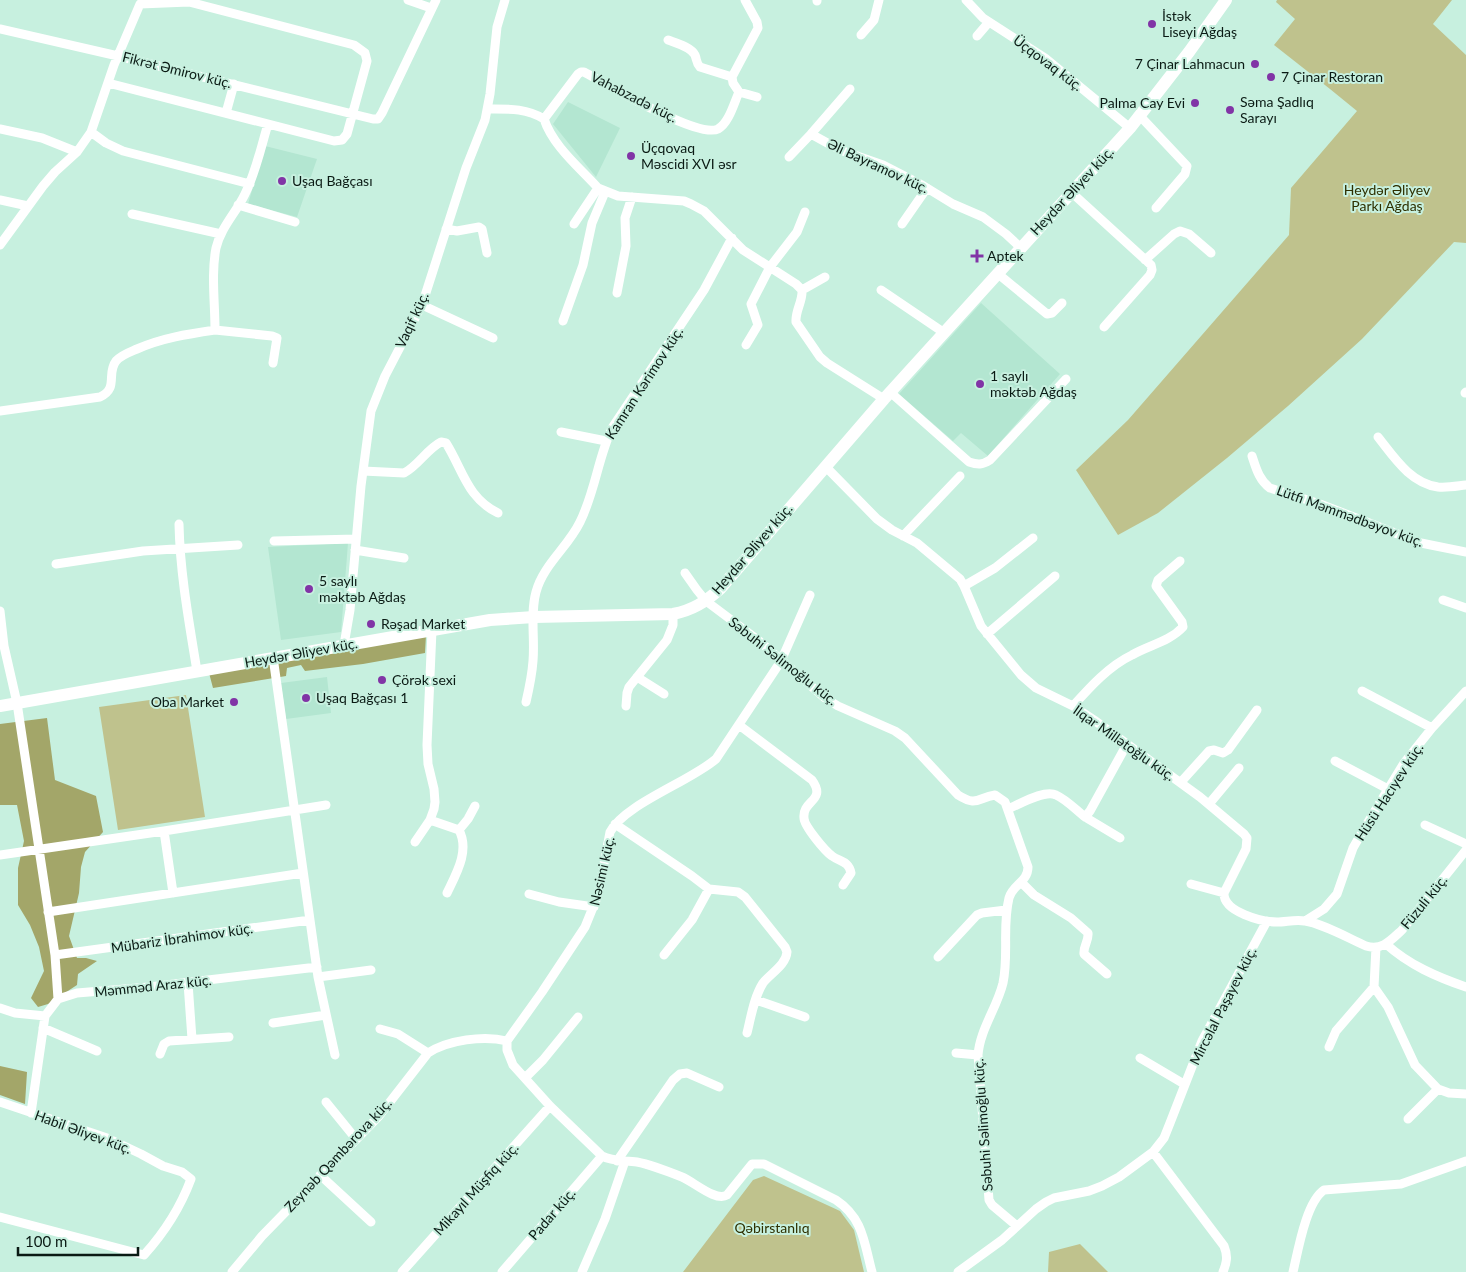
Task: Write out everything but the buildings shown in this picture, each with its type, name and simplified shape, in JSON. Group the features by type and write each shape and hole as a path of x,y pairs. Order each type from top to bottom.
{"main road":[{"name":"Heydər Əliyev küç.","path":"0,706 273,657 510,618 673,614 685,611 706,601 720,589 887,395 1130,128 1189,52 1226,0"}],"street":[{"path":"408,0 434,4"},
{"name":"Vaqif küç.","path":"344,645 350,610 368,424 378,389 422,305 466,168 488,108 497,27 505,0"},
{"path":"745,0 757,22 758,28 732,77 733,83 739,92 757,97"},
{"path":"861,35 874,20 879,0"},
{"name":"Üçqovaq küç.","path":"966,0 970,7 989,22 1045,58 1130,128"},
{"path":"0,245 55,172 77,152 91,132 108,83 118,56 140,2 190,1 354,45 365,53 367,61 347,134 342,140 334,141 108,83"},
{"name":"Fikrət Əmirov küç.","path":"0,28 234,84 373,120 378,119 382,113 434,4"},
{"path":"977,36 989,22"},
{"path":"668,40 691,51 695,55 697,65 700,67 732,77"},
{"name":"Vahabzadə küç.","path":"544,118 581,72 661,114 677,121 711,130 722,127 739,92"},
{"path":"226,113 234,84"},
{"name":"Əli Bayramov küç.","path":"850,89 811,134 840,150 883,165 953,204 983,217 1020,247"},
{"path":"488,108 518,109 535,113 544,118 548,131 554,140 602,190 618,196 684,201 704,211 743,250 796,284 802,290 796,322 820,357 887,395 968,462 976,465 990,460 1066,379"},
{"path":"1140,116 1187,166 1185,174 1156,208"},
{"path":"215,330 214,271 216,250 221,234 250,184 268,124"},
{"path":"0,129 42,138 77,152"},
{"path":"91,132 106,143 123,151 250,184"},
{"path":"789,157 811,134"},
{"path":"902,224 927,188"},
{"path":"574,224 602,190"},
{"path":"563,321 583,265 592,223 602,190"},
{"path":"1072,192 1145,260 1152,270 1150,276 1104,327"},
{"path":"617,293 626,246 625,218 632,197"},
{"path":"0,200 28,206"},
{"path":"238,205 295,222"},
{"path":"746,345 758,325 751,304 770,268 797,232 806,212"},
{"path":"132,214 221,234"},
{"path":"446,229 457,231 482,228 487,253"},
{"path":"1145,260 1174,234 1180,231 1189,234 1211,253"},
{"name":"Kamran Kərimov küç.","path":"526,702 533,660 536,592 544,574 557,554 574,534 590,498 606,441 612,428 704,290 732,238"},
{"path":"997,273 1047,314 1052,313 1062,303"},
{"path":"802,290 825,277"},
{"path":"881,290 944,332"},
{"path":"422,305 493,338"},
{"path":"0,412 100,397 107,393 110,388 112,370 116,361 124,354 154,341 182,334 215,330 272,336 277,338 273,363"},
{"path":"561,432 606,441"},
{"path":"1378,437 1402,467 1423,482 1437,487 1466,485"},
{"path":"363,471 404,473 435,445 441,442 446,443 468,487 479,501 498,513"},
{"name":"Lütfi Məmmədbəyov küç.","path":"1252,456 1260,476 1270,488 1320,504 1421,543 1466,552"},
{"name":"İlqar Millətoğlu küç.","path":"825,466 877,519 928,552 960,579 976,617 987,634 1030,683 1073,706 1181,782 1247,838 1246,848 1224,893"},
{"path":"903,536 960,476"},
{"path":"179,524 186,610 196,671"},
{"path":"964,586 995,568 1033,538"},
{"path":"274,541 356,539"},
{"path":"56,564 180,547 238,545"},
{"path":"355,550 404,558"},
{"path":"1073,706 1091,686 1122,661 1176,634 1183,627 1182,622 1156,586 1158,580 1180,561"},
{"name":"Səbuhi Səlimoğlu küç.","path":"685,573 706,601 758,640 825,698 838,706 895,731 905,738 958,795 966,800 976,802 995,795 1005,802 1028,867 1028,872 1009,895 1006,910 1003,982 1000,994 982,1033 978,1055 989,1200 992,1205 1017,1226"},
{"path":"987,634 1055,576"},
{"name":"Nəsimi küç.","path":"507,1041 585,927 598,895 610,832 615,824 633,810 705,768 716,759 781,661 810,595"},
{"path":"1443,600 1466,608"},
{"path":"0,612 4,646 17,703 55,955 58,999 45,1016 31,1113"},
{"path":"626,706 629,687 667,640 673,625 673,614"},
{"path":"415,842 430,820 435,802 428,764 427,745 432,630"},
{"path":"273,657 317,972 335,1055"},
{"path":"638,677 664,694"},
{"path":"1362,691 1432,728"},
{"name":"Hüsü Hacıyev küç.","path":"1306,921 1324,909 1337,894 1353,848 1404,763 1432,728 1466,691"},
{"path":"1181,782 1209,751 1223,752 1228,750 1257,710"},
{"path":"739,725 812,780 817,787 817,795 805,811 804,819 828,852 834,858 846,863 850,867 851,873 843,885"},
{"path":"1085,817 1127,744"},
{"path":"1334,761 1388,789"},
{"path":"1209,804 1239,768"},
{"path":"1008,809 1050,793 1057,795 1085,817 1120,838"},
{"path":"0,855 326,805"},
{"path":"459,830 475,806"},
{"path":"430,820 459,830 461,834 463,858 447,893"},
{"path":"615,824 709,889 738,892 745,897 785,947 787,952 785,960 763,983 747,1033"},
{"path":"1425,825 1466,844"},
{"path":"164,831 173,893"},
{"name":"Füzuli küç.","path":"1376,947 1386,944 1402,930 1466,850"},
{"path":"48,912 303,873"},
{"path":"1021,882 1034,895 1071,918 1088,934 1089,940 1084,949 1084,954 1107,974"},
{"path":"1191,884 1224,893 1224,898 1229,907 1267,921 1306,921 1366,946 1376,947 1374,986 1388,1007 1415,1065 1438,1089 1449,1093 1466,1094"},
{"path":"664,955 692,920 709,889"},
{"path":"530,894 559,902 594,908"},
{"path":"938,957 977,915 1006,910"},
{"name":"Mübariz İbrahimov küç.","path":"55,955 310,920"},
{"name":"Mircəlal Paşayev küç.","path":"958,1272 976,1260 1046,1202 1054,1198 1102,1186 1119,1177 1153,1152 1164,1138 1202,1041 1267,921"},
{"path":"1386,944 1417,966 1466,987"},
{"name":"Məmməd Araz küç.","path":"58,999 77,993 317,972 371,970"},
{"path":"188,983 192,1039"},
{"path":"1330,1047 1336,1031 1374,986"},
{"path":"756,1000 805,1017"},
{"path":"0,1008 15,1013 45,1016"},
{"path":"272,1023 326,1015"},
{"path":"524,1078 543,1060 578,1017"},
{"path":"43,1028 98,1051"},
{"path":"380,1029 398,1034 428,1053 437,1047 480,1038 489,1037 507,1041 509,1056 513,1065 550,1106 602,1156 644,1164 667,1171 696,1183 717,1197 723,1198 727,1195 752,1164 764,1164 836,1200 846,1207 855,1216 859,1224 872,1272"},
{"path":"160,1054 164,1044 169,1041 229,1037"},
{"name":"Zeynəb Qəmbərova küç.","path":"232,1272 262,1236 379,1116 428,1053"},
{"path":"956,1053 978,1055"},
{"path":"1140,1058 1184,1084"},
{"path":"582,1272 608,1210 621,1161 673,1080 680,1074 687,1074 719,1087"},
{"path":"1408,1119 1438,1089"},
{"name":"Habil Əliyev küç.","path":"0,1102 107,1138 163,1166 182,1172 191,1179 184,1196 152,1246 144,1255 0,1217"},
{"path":"326,1102 356,1139"},
{"name":"Mikayıl Müşfiq küç.","path":"402,1272 550,1106"},
{"path":"1153,1152 1224,1246 1227,1254 1227,1263 1223,1272"},
{"name":"Padar küç.","path":"502,1272 602,1156"},
{"path":"1294,1272 1304,1225 1319,1194 1324,1190 1401,1184 1466,1161"},
{"path":"320,1175 371,1222"}],"shaded area":[{"path":"568,102 620,128 596,177 553,124"},
{"name":"Uşaq Bağçası","path":"265,146 317,159 297,217 248,204"},
{"name":"1 saylı məktəb Ağdaş","path":"981,303 1060,374 988,456 961,433 953,441 899,394"},
{"name":"5 saylı məktəb Ağdaş","path":"348,543 341,632 281,640 268,547"},
{"path":"426,635 425,653 363,664 305,671 301,665 287,668 286,676 213,688 209,673"},
{"name":"Uşaq Bağçası 1","path":"327,677 331,713 286,719 281,683"},
{"path":"47,718 55,780 96,796 103,832 85,852 81,867 79,893 69,936 77,958 97,961 78,974 77,985 48,1004 38,1007 31,998 44,971 39,947 30,925 18,905 18,868 24,841 17,805 0,805 0,724"},
{"path":"0,1066 27,1072 25,1104 0,1095"}],"green space":[{"name":"Heydər Əliyev Parkı Ağdaş","path":"1277,0 1452,0 1433,24 1466,55 1466,243 1454,242 1362,339 1227,458 1158,513 1118,535 1076,470 1128,420 1289,235 1291,188 1357,111 1274,45 1295,19 1276,2"},
{"path":"186,695 205,817 118,830 99,707"},
{"name":"Qəbirstanlıq","path":"764,1176 840,1211 854,1230 864,1272 683,1272 753,1180"},
{"path":"1080,1244 1108,1272 1048,1272 1049,1252"}],"place":[{"name":"İstək Liseyi Ağdaş","path":"1152,24"},
{"name":"7 Çinar Lahmacun","path":"1255,64"},
{"name":"7 Çinar Restoran","path":"1271,77"},
{"name":"Palma Cay Evi","path":"1195,103"},
{"name":"Səma Şadlıq Sarayı","path":"1230,110"},
{"name":"Üçqovaq Məscidi XVI əsr","path":"631,156"},
{"name":"Uşaq Bağçası","path":"282,181"},
{"name":"Aptek","path":"977,256"},
{"name":"1 saylı məktəb Ağdaş","path":"980,384"},
{"name":"5 saylı məktəb Ağdaş","path":"309,589"},
{"name":"Rəşad Market","path":"371,624"},
{"name":"Çörək sexi","path":"382,680"},
{"name":"Uşaq Bağçası 1","path":"306,698"},
{"name":"Oba Market","path":"234,702"}]}
